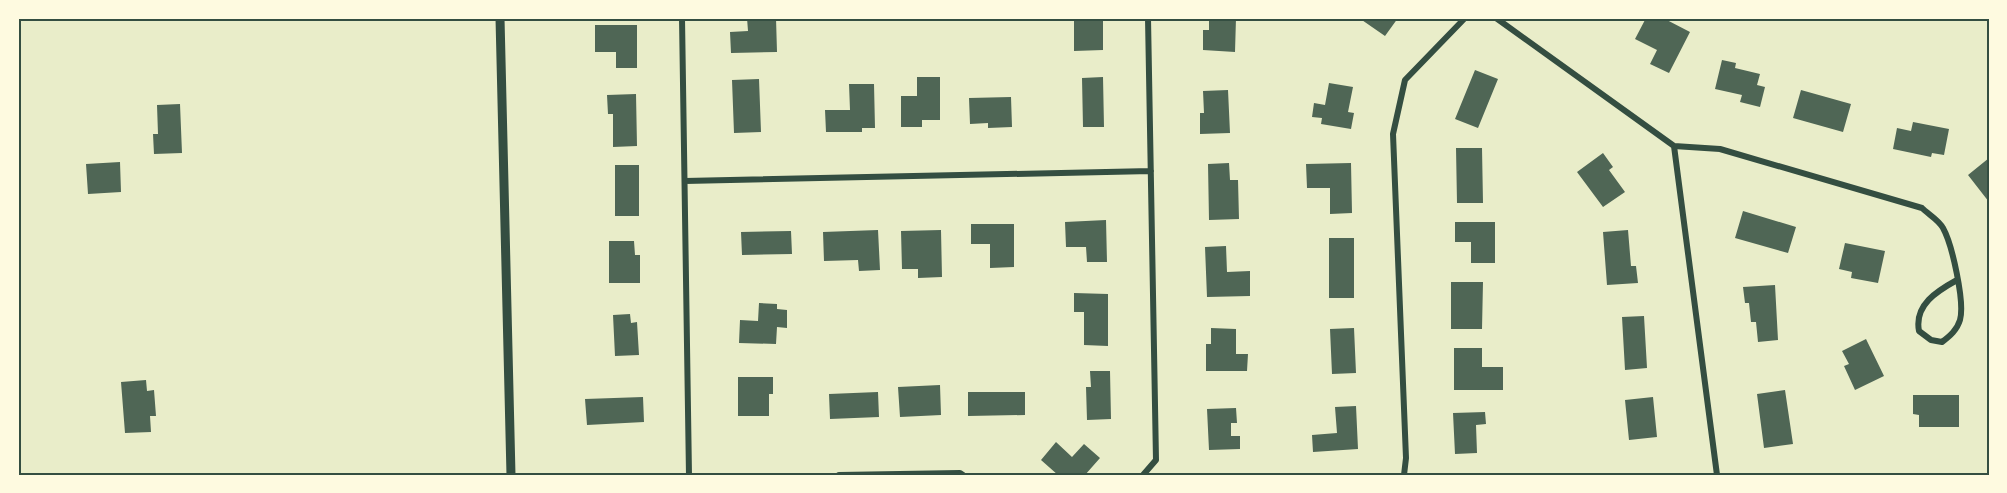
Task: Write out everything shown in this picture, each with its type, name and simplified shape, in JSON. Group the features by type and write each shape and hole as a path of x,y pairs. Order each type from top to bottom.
{"street":[{"path":"500,18 511,475"},
{"path":"682,18 689,475"},
{"path":"1143,475 1156,460 1148,18"},
{"path":"1404,475 1406,458 1393,134 1405,80 1465,18"},
{"path":"1496,18 1674,146 1720,148 1922,208 1942,226 1954,258 1957,280 1960,320 1953,334 1948,338 1942,342 1931,340 1918,331 1917,320 1925,304 1936,291 1957,280"},
{"path":"1674,146 1717,475"},
{"path":"685,181 1151,171"},
{"path":"839,475 960,473 963,475"}],"building":[{"path":"747,18 776,18 777,52 731,53 730,32 748,31"},
{"path":"1074,18 1103,18 1103,50 1074,51"},
{"path":"1209,18 1236,18 1235,52 1203,50 1203,30 1209,30"},
{"path":"1359,18 1398,18 1385,36"},
{"path":"1646,18 1663,18 1690,32 1669,73 1650,64 1657,50 1635,39"},
{"path":"595,25 637,25 637,68 616,68 616,52 595,52"},
{"path":"1722,60 1736,63 1735,68 1760,74 1757,85 1765,87 1760,107 1740,102 1742,95 1715,89"},
{"path":"1475,70 1498,79 1478,128 1455,119"},
{"path":"917,77 940,77 940,120 922,120 922,127 901,127 901,96 917,96"},
{"path":"1103,77 1104,127 1083,127 1082,78"},
{"path":"759,79 761,132 734,133 732,80"},
{"path":"1329,83 1353,87 1348,112 1354,113 1351,129 1321,124 1322,118 1312,117 1314,103 1325,105"},
{"path":"849,84 874,84 875,128 862,128 862,132 826,132 825,110 850,110"},
{"path":"1228,90 1230,133 1200,134 1200,113 1204,113 1203,91"},
{"path":"1801,90 1851,104 1843,132 1793,118"},
{"path":"636,94 637,146 613,147 613,114 608,114 607,95"},
{"path":"1011,97 1012,127 988,128 988,123 970,124 969,98"},
{"path":"180,104 182,153 154,154 153,134 158,134 157,105"},
{"path":"1913,122 1949,129 1944,155 1932,153 1931,157 1893,149 1897,128 1911,131"},
{"path":"1456,148 1482,148 1483,203 1457,203"},
{"path":"1603,153 1613,167 1609,170 1625,192 1603,207 1577,172"},
{"path":"1989,158 1989,202 1968,175"},
{"path":"120,162 121,192 88,194 86,164"},
{"path":"1229,163 1230,180 1238,180 1239,219 1209,220 1208,164"},
{"path":"1351,163 1352,213 1330,214 1330,188 1307,188 1306,164"},
{"path":"615,165 639,165 639,216 615,216"},
{"path":"1743,211 1796,227 1788,253 1735,238"},
{"path":"1106,220 1107,262 1087,262 1086,247 1066,247 1065,222"},
{"path":"1455,222 1495,222 1495,263 1471,263 1471,242 1455,242"},
{"path":"971,224 1014,224 1014,267 990,268 990,244 971,244"},
{"path":"878,230 880,270 859,271 858,260 824,261 823,232"},
{"path":"941,230 942,277 918,278 918,269 902,269 901,231"},
{"path":"1628,230 1631,266 1636,266 1638,283 1607,285 1603,232"},
{"path":"791,231 792,254 742,255 741,232"},
{"path":"1329,238 1354,238 1354,298 1329,298"},
{"path":"609,241 634,241 635,255 640,255 640,283 609,283"},
{"path":"1845,243 1885,251 1878,283 1851,278 1852,272 1839,269"},
{"path":"1226,246 1227,272 1250,271 1250,296 1207,297 1205,247"},
{"path":"1451,282 1483,282 1482,329 1451,329"},
{"path":"1775,285 1778,340 1758,342 1756,322 1751,322 1749,303 1745,303 1743,287"},
{"path":"1074,293 1108,294 1108,346 1084,345 1084,312 1074,312"},
{"path":"759,303 777,304 777,309 787,310 787,328 777,327 776,344 739,343 740,320 758,321"},
{"path":"630,314 631,323 637,322 639,355 615,356 613,315"},
{"path":"1644,316 1647,368 1625,370 1622,317"},
{"path":"1211,328 1236,329 1236,354 1248,354 1247,371 1206,371 1206,344 1211,344"},
{"path":"1354,328 1356,373 1332,374 1330,329"},
{"path":"1866,339 1884,376 1855,390 1844,366 1849,364 1842,351"},
{"path":"1454,348 1482,348 1482,367 1503,367 1503,390 1454,390"},
{"path":"1090,371 1110,371 1111,419 1087,420 1086,387 1091,387"},
{"path":"738,377 773,377 773,394 769,394 769,416 738,416"},
{"path":"146,380 147,391 154,390 156,416 150,416 151,432 125,433 121,382"},
{"path":"940,385 941,415 900,417 898,387"},
{"path":"1785,390 1793,444 1764,448 1757,394"},
{"path":"878,392 879,417 830,419 829,394"},
{"path":"968,392 1025,392 1025,415 968,416"},
{"path":"1913,395 1959,395 1959,427 1919,427 1919,415 1913,414"},
{"path":"643,397 644,422 587,425 585,399"},
{"path":"1653,397 1657,437 1629,440 1625,400"},
{"path":"1356,406 1358,449 1313,452 1312,435 1337,433 1335,407"},
{"path":"1236,408 1237,423 1231,423 1231,436 1240,436 1240,449 1209,450 1207,409"},
{"path":"1485,412 1486,424 1476,425 1477,453 1455,454 1453,413"},
{"path":"1056,442 1072,457 1084,444 1100,458 1085,475 1058,475 1041,460"}]}
